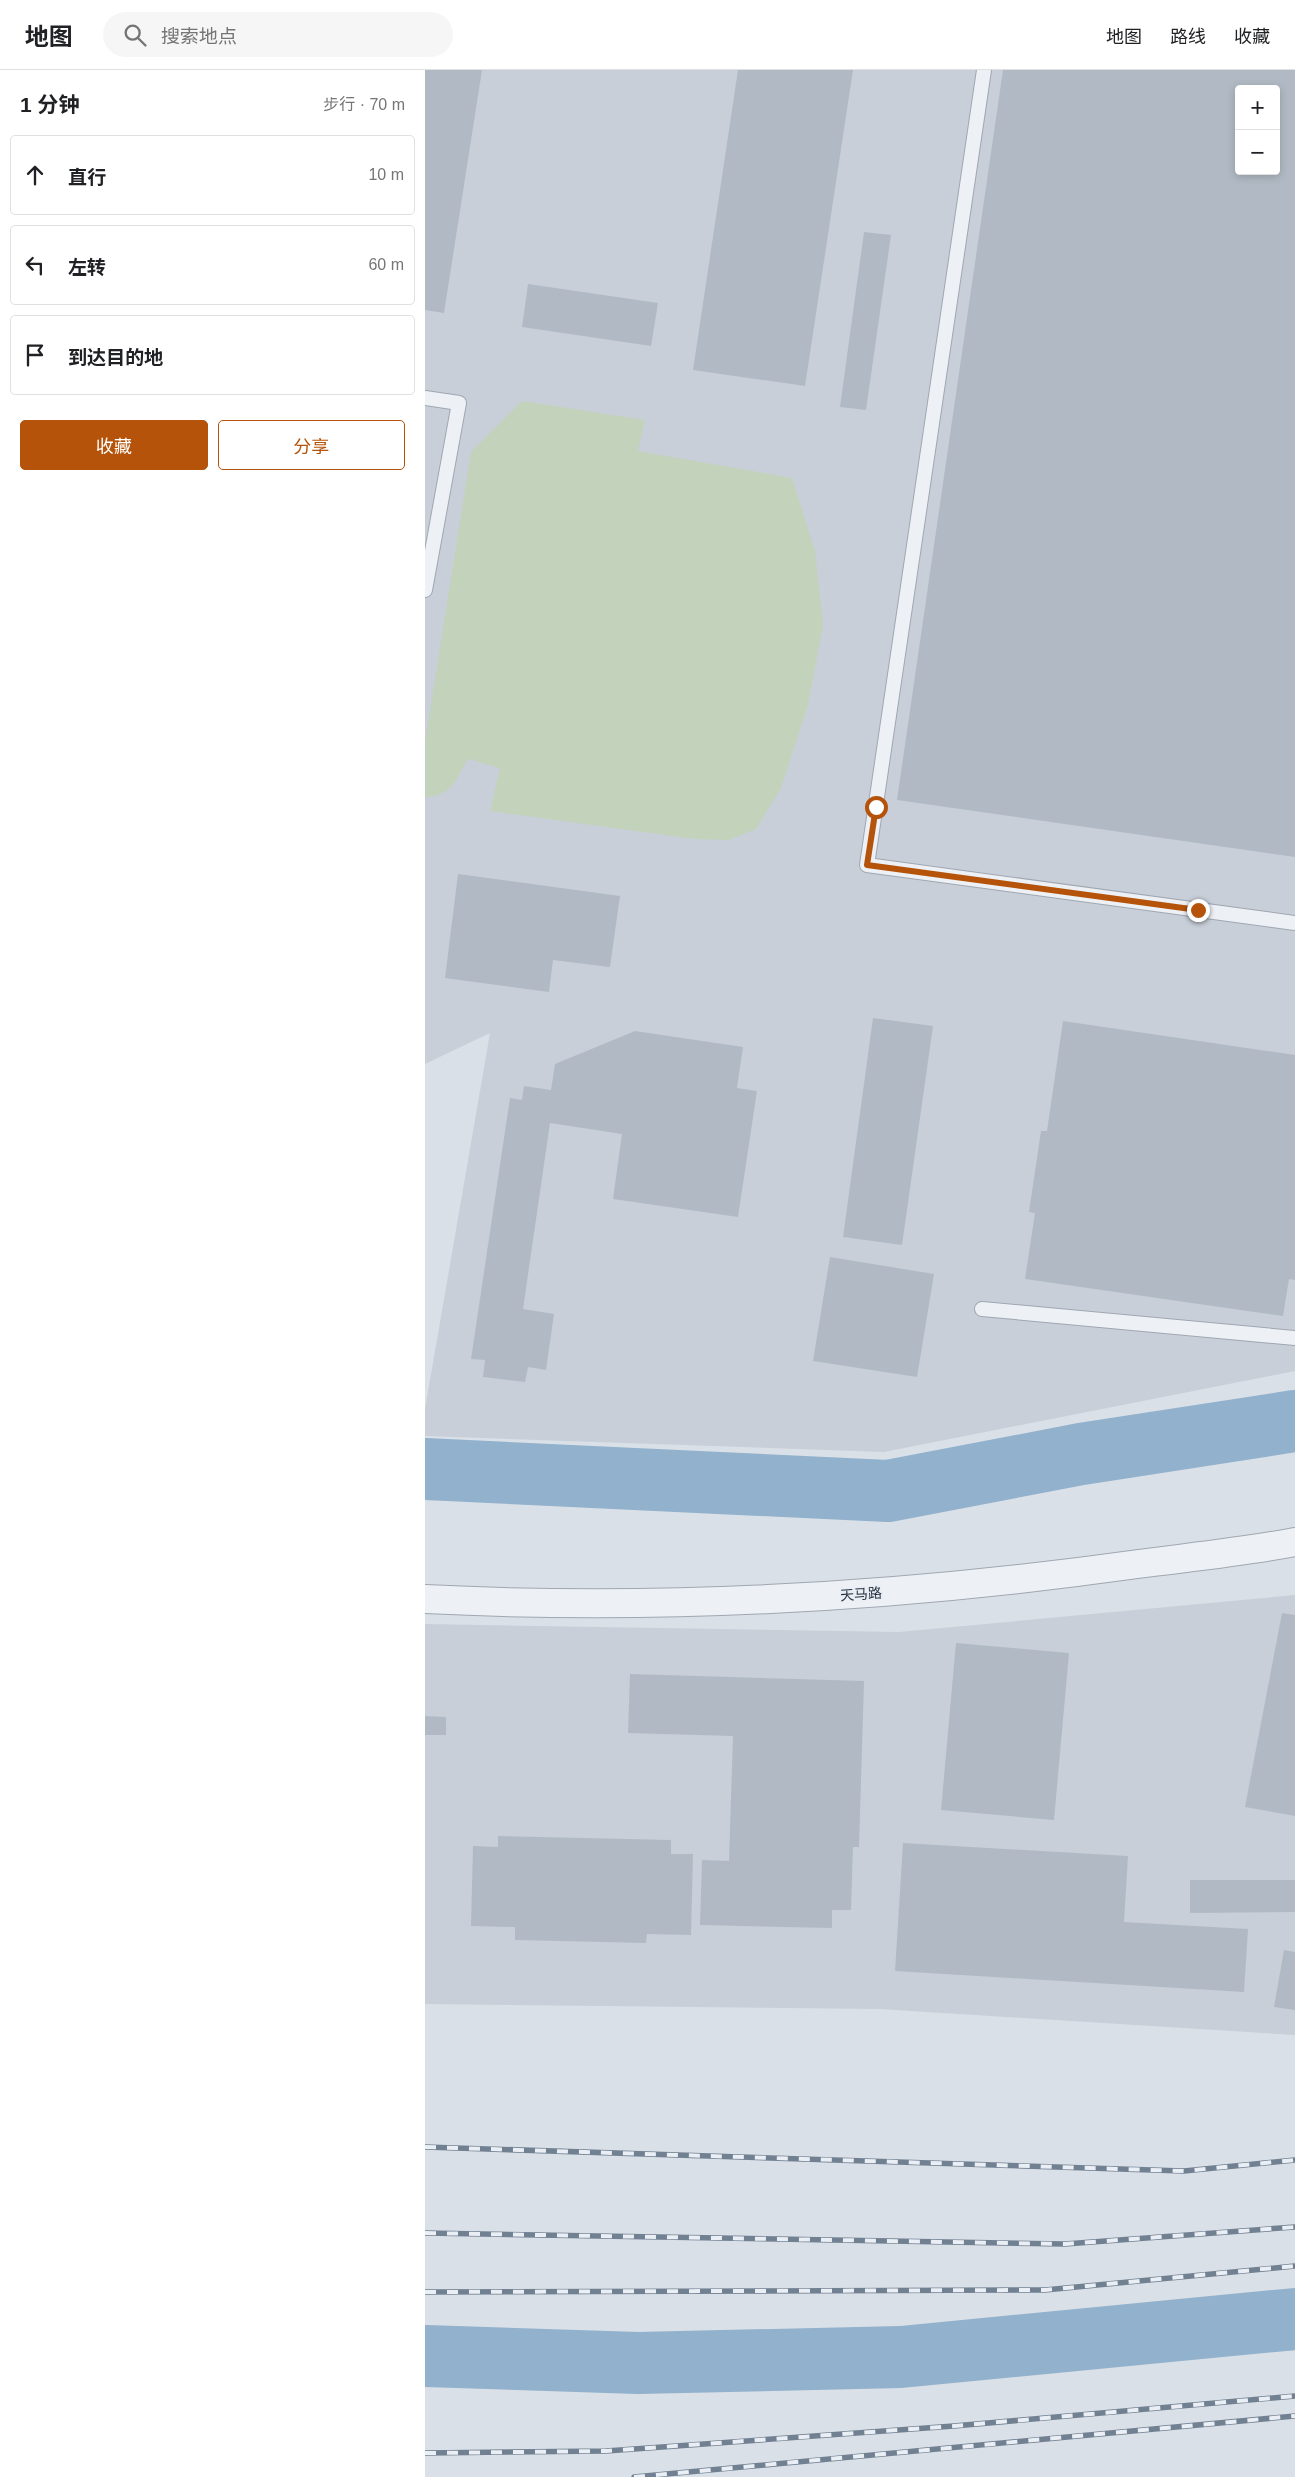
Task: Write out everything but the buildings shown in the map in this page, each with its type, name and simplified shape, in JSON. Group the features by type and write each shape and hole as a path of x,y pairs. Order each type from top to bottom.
{"street":[{"name":"天马路","path":"425,1599 525,1604 709,1602 878,1593 1051,1576 1295,1542"}],"lane":[{"path":"984,70 867,865 1295,923"},
{"path":"425,398 459,403 425,590"},
{"path":"982,1309 1295,1338"}],"shaded area":[{"path":"425,70 1295,70 1295,1371 884,1452 425,1436 425,1409 490,1033 425,1064"},
{"path":"1295,1595 1295,2035 879,2009 425,2004 425,1624 899,1632"}],"green space":[{"path":"522,401 645,420 638,451 792,478 815,551 823,625 808,705 781,788 756,829 729,840 694,839 490,811 500,768 468,759 448,790 435,796 425,797 425,742 471,452"}],"waterway":[{"path":"425,1469 888,1491 1081,1454 1295,1421"},
{"path":"425,2356 638,2363 901,2357 1295,2319"}],"railway":[{"path":"425,2147 1184,2171 1295,2160"},
{"path":"425,2233 1065,2244 1295,2227"},
{"path":"425,2292 1045,2290 1295,2266"},
{"path":"425,2453 606,2451 954,2426 1295,2396"},
{"path":"634,2477 1295,2416"}],"route":[{"path":"876,807 867,865 1198,910"}]}
